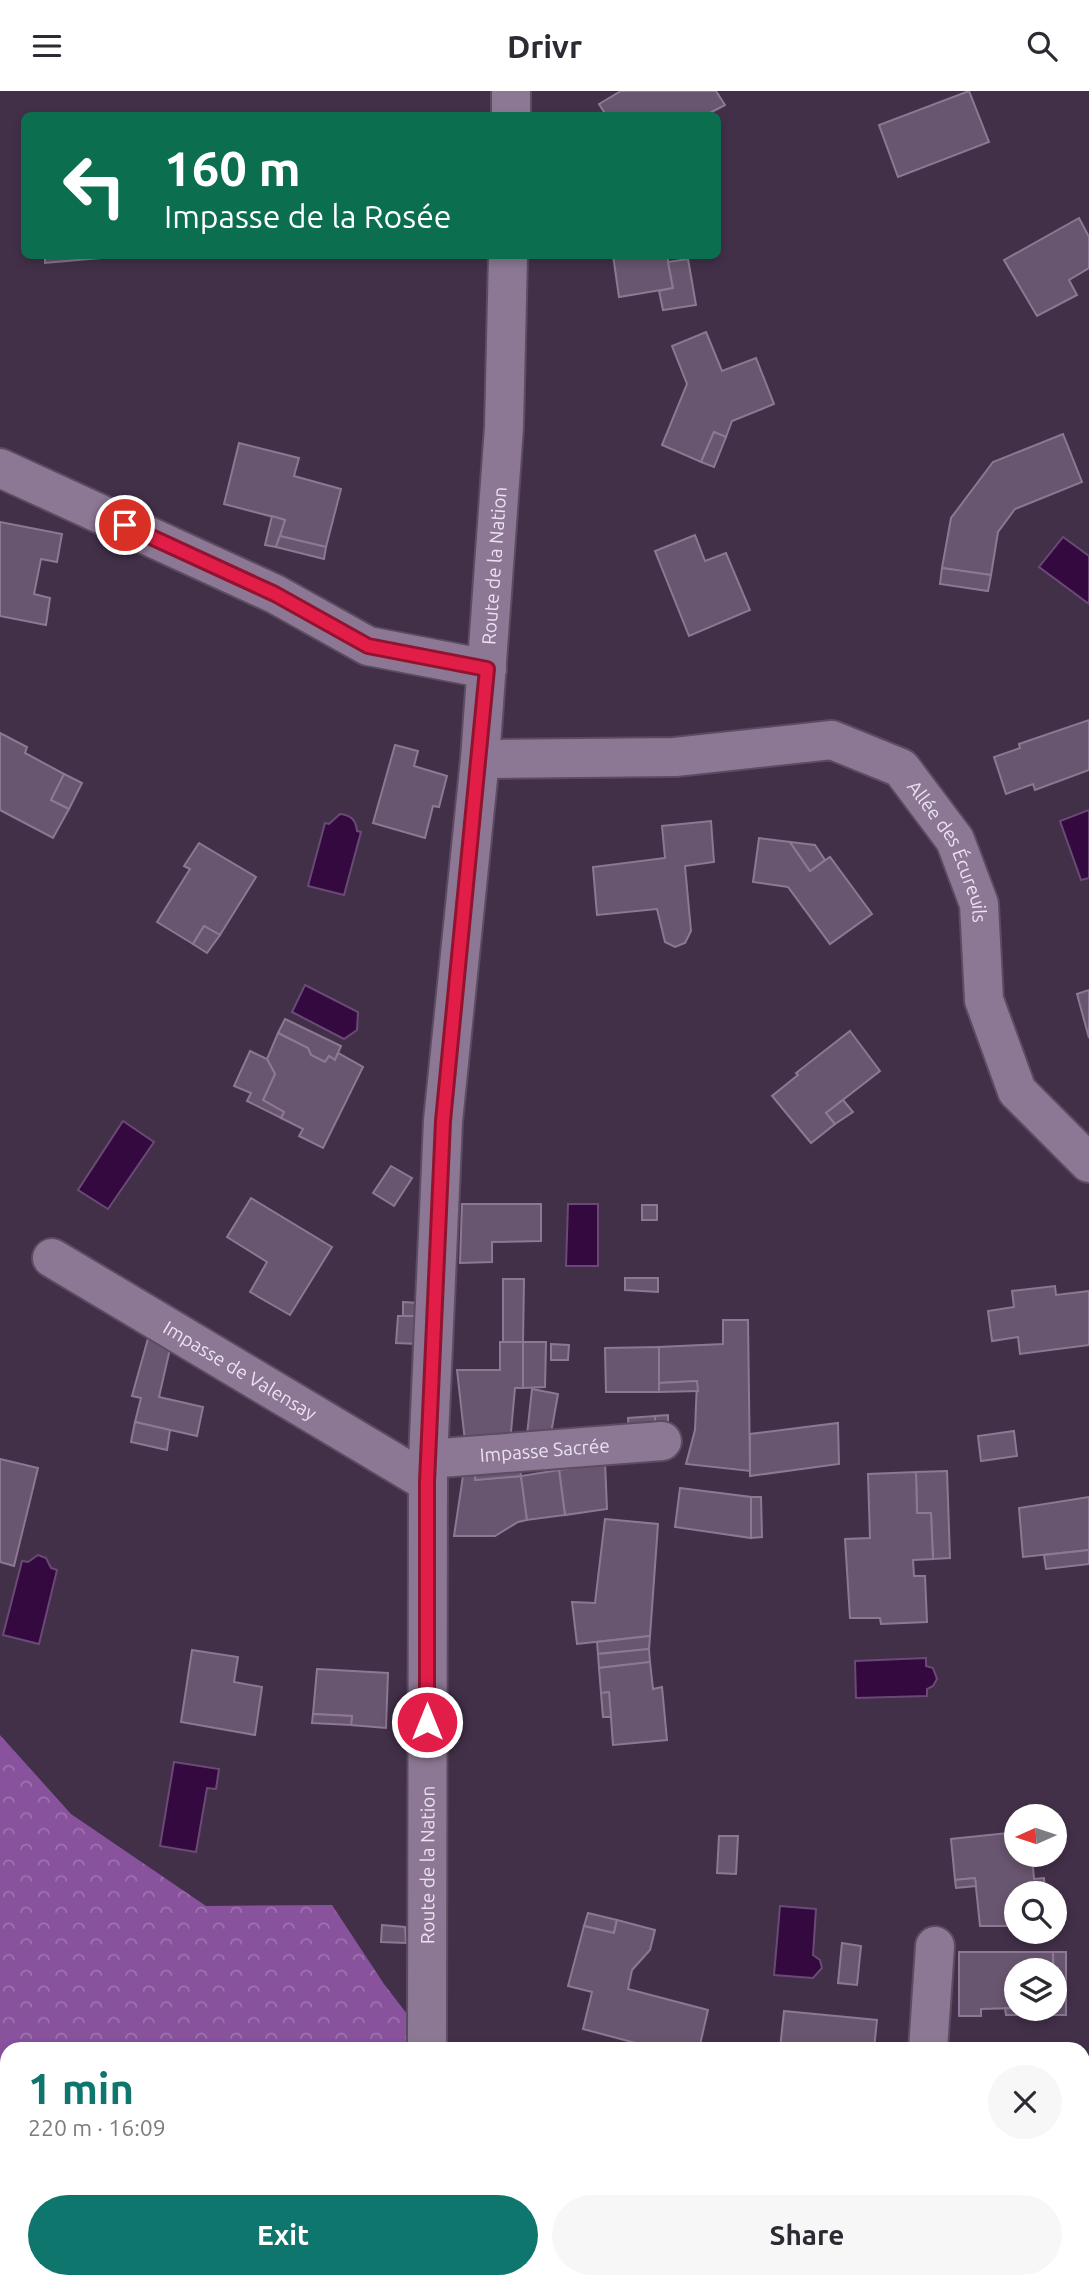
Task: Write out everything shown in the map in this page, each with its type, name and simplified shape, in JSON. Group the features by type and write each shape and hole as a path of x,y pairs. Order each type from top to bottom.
{"street":[{"path":"511,91 511,112"},
{"name":"Route de la Nation","path":"431,2042 428,1471 443,1121 487,669 504,427 508,259"},
{"path":"0,468 275,594 368,646 487,669"},
{"name":"Allée des Écureuils","path":"480,759 675,757 832,740 901,768 955,840 979,904 984,1000 1017,1091 1089,1163"},
{"name":"Impasse de Valensay","path":"52,1258 428,1471"},
{"name":"Impasse Sacrée","path":"428,1471 662,1441"},
{"path":"928,2042 935,1946"}],"green space":[{"path":"0,1735 71,1814 206,1906 332,1905 384,1984 429,2042 0,2042"}],"shaded area":[{"path":"1063,537 1089,556 1089,604 1039,567"},
{"path":"1089,810 1089,878 1081,880 1060,821"},
{"path":"340,814 352,819 357,831 361,832 344,895 308,886 325,823 329,824"},
{"path":"305,985 358,1012 357,1030 344,1039 292,1012"},
{"path":"123,1121 154,1142 108,1209 78,1190"},
{"path":"568,1204 598,1204 598,1266 566,1266"},
{"path":"38,1555 46,1558 51,1568 57,1570 39,1644 3,1635 22,1561 28,1562"},
{"path":"926,1658 926,1666 933,1668 937,1679 933,1686 927,1689 927,1696 856,1698 855,1661"},
{"path":"174,1762 219,1769 216,1789 207,1788 196,1852 160,1846"},
{"path":"780,1906 816,1909 813,1955 820,1960 822,1968 813,1978 774,1975"}],"building":[{"path":"621,91 716,91 725,105 712,112 604,112 599,104"},
{"path":"969,91 989,142 898,177 879,125"},
{"path":"1079,218 1089,237 1089,268 1069,280 1077,295 1037,316 1004,260"},
{"path":"45,259 89,259 45,263"},
{"path":"614,259 668,259 673,288 619,297"},
{"path":"688,259 696,305 663,310 659,291 673,288 668,262"},
{"path":"706,332 722,371 756,358 774,404 732,421 726,437 714,432 701,462 662,445 687,384 672,346"},
{"path":"714,432 726,437 714,467 701,462"},
{"path":"1063,434 1082,482 1015,509 998,532 991,575 942,568 951,518 993,462"},
{"path":"239,443 299,458 294,476 341,489 326,547 280,536 285,520 224,504"},
{"path":"272,516 285,520 276,547 265,545"},
{"path":"0,522 62,534 57,562 41,559 34,594 50,598 46,625 0,616"},
{"path":"695,535 705,561 726,553 750,610 689,636 655,551"},
{"path":"280,536 326,547 324,559 276,547"},
{"path":"942,568 991,575 988,591 940,584"},
{"path":"1089,720 1089,770 1035,790 1033,784 1006,794 994,757 1020,748 1019,744"},
{"path":"0,733 27,747 25,753 64,774 51,800 69,809 53,838 0,810"},
{"path":"395,745 418,751 414,766 447,776 439,807 433,806 425,838 373,823"},
{"path":"64,774 82,783 69,809 51,800"},
{"path":"711,821 714,862 685,866 691,931 685,943 675,947 665,942 657,909 597,915 593,867 665,858 662,826"},
{"path":"759,838 790,842 810,871 830,857 872,914 830,944 788,887 753,882"},
{"path":"790,842 815,845 825,860 810,871"},
{"path":"199,843 256,877 220,935 204,926 193,944 157,922 190,869 184,866"},
{"path":"204,926 220,935 207,953 193,944"},
{"path":"1089,990 1089,1038 1077,994"},
{"path":"285,1019 341,1046 335,1060 329,1056 325,1062 311,1055 308,1048 278,1033"},
{"path":"850,1031 880,1071 826,1113 835,1124 811,1143 772,1096 798,1075 796,1073"},
{"path":"278,1033 308,1048 311,1055 325,1062 329,1056 335,1060 338,1053 363,1067 323,1148 299,1136 303,1129 281,1118 284,1112 263,1100 275,1074 267,1059"},
{"path":"250,1051 267,1059 275,1074 263,1100 284,1112 281,1118 247,1101 251,1093 234,1086"},
{"path":"843,1100 853,1112 835,1124 826,1113"},
{"path":"391,1166 412,1178 394,1206 373,1193"},
{"path":"251,1198 332,1247 290,1315 250,1292 267,1262 227,1237"},
{"path":"462,1204 541,1204 541,1241 492,1242 492,1262 460,1263"},
{"path":"642,1205 657,1205 657,1220 642,1220"},
{"path":"625,1278 658,1278 658,1292 625,1290"},
{"path":"503,1279 524,1279 523,1342 503,1342"},
{"path":"1055,1286 1056,1295 1089,1291 1089,1345 1020,1354 1018,1337 992,1341 988,1311 1014,1307 1012,1291"},
{"path":"403,1302 419,1303 418,1316 403,1316"},
{"path":"398,1316 418,1316 418,1344 396,1343"},
{"path":"723,1320 748,1320 750,1471 686,1464 695,1430 697,1381 659,1383 659,1347 723,1344"},
{"path":"149,1335 172,1340 159,1397 203,1407 197,1436 135,1422 141,1398 132,1396"},
{"path":"500,1342 523,1342 523,1388 515,1388 510,1443 466,1450 457,1370 500,1370"},
{"path":"523,1342 546,1342 545,1387 523,1388"},
{"path":"551,1344 569,1345 568,1360 551,1360"},
{"path":"659,1347 659,1392 606,1392 605,1348"},
{"path":"697,1381 698,1391 659,1392 659,1383"},
{"path":"532,1389 558,1394 550,1439 527,1435"},
{"path":"668,1415 668,1430 655,1430 655,1416"},
{"path":"655,1416 655,1430 629,1432 628,1418"},
{"path":"135,1422 170,1430 167,1450 131,1442"},
{"path":"838,1423 839,1464 750,1476 750,1434"},
{"path":"1014,1431 1017,1456 981,1461 978,1436"},
{"path":"0,1459 38,1468 14,1566 0,1562"},
{"path":"605,1462 607,1509 565,1515 559,1470"},
{"path":"464,1469 476,1469 475,1480 521,1476 527,1520 518,1522 495,1536 454,1536"},
{"path":"476,1469 520,1469 521,1476 475,1480"},
{"path":"559,1470 565,1515 527,1520 521,1476"},
{"path":"947,1471 950,1558 933,1559 931,1513 917,1513 916,1472"},
{"path":"916,1472 917,1513 931,1513 933,1559 913,1560 914,1576 925,1576 927,1622 881,1624 880,1618 850,1618 845,1539 870,1538 868,1474"},
{"path":"680,1488 751,1497 751,1538 675,1527"},
{"path":"751,1497 761,1497 762,1537 751,1538"},
{"path":"1089,1497 1089,1550 1023,1557 1019,1508"},
{"path":"605,1519 658,1524 650,1636 577,1644 572,1602 595,1603"},
{"path":"1089,1550 1089,1564 1046,1569 1044,1555"},
{"path":"650,1636 649,1649 598,1654 597,1642"},
{"path":"649,1649 650,1662 599,1668 598,1654"},
{"path":"192,1650 238,1657 234,1682 262,1687 255,1735 181,1722"},
{"path":"650,1662 653,1689 662,1687 667,1740 613,1745 609,1692 601,1693 599,1668"},
{"path":"317,1669 388,1673 386,1728 351,1725 352,1716 313,1714"},
{"path":"609,1692 611,1717 603,1717 601,1693"},
{"path":"313,1714 352,1716 351,1725 312,1723"},
{"path":"1004,1833 1004,1867 1033,1867 1034,1879 1044,1878 1044,1881 1004,1881 1004,1926 980,1926 975,1878 955,1880 951,1839"},
{"path":"719,1836 738,1836 736,1874 717,1873"},
{"path":"975,1878 976,1886 956,1888 955,1880"},
{"path":"588,1913 617,1920 614,1933 584,1926"},
{"path":"617,1920 655,1930 650,1950 632,1970 628,1989 708,2010 701,2042 632,2042 583,2029 592,1992 568,1986 584,1926 614,1933"},
{"path":"382,1925 405,1927 406,1943 381,1942"},
{"path":"842,1943 861,1946 857,1985 838,1983"},
{"path":"959,1952 1053,1952 1053,1958 1004,1958 1004,2008 981,2009 981,2016 959,2016"},
{"path":"1053,1952 1066,1952 1066,1958 1053,1958"},
{"path":"784,2011 877,2020 875,2042 781,2042"}],"route":[{"path":"125,525 275,594 368,646 487,669 443,1121 427,1482 427,1722"}]}
